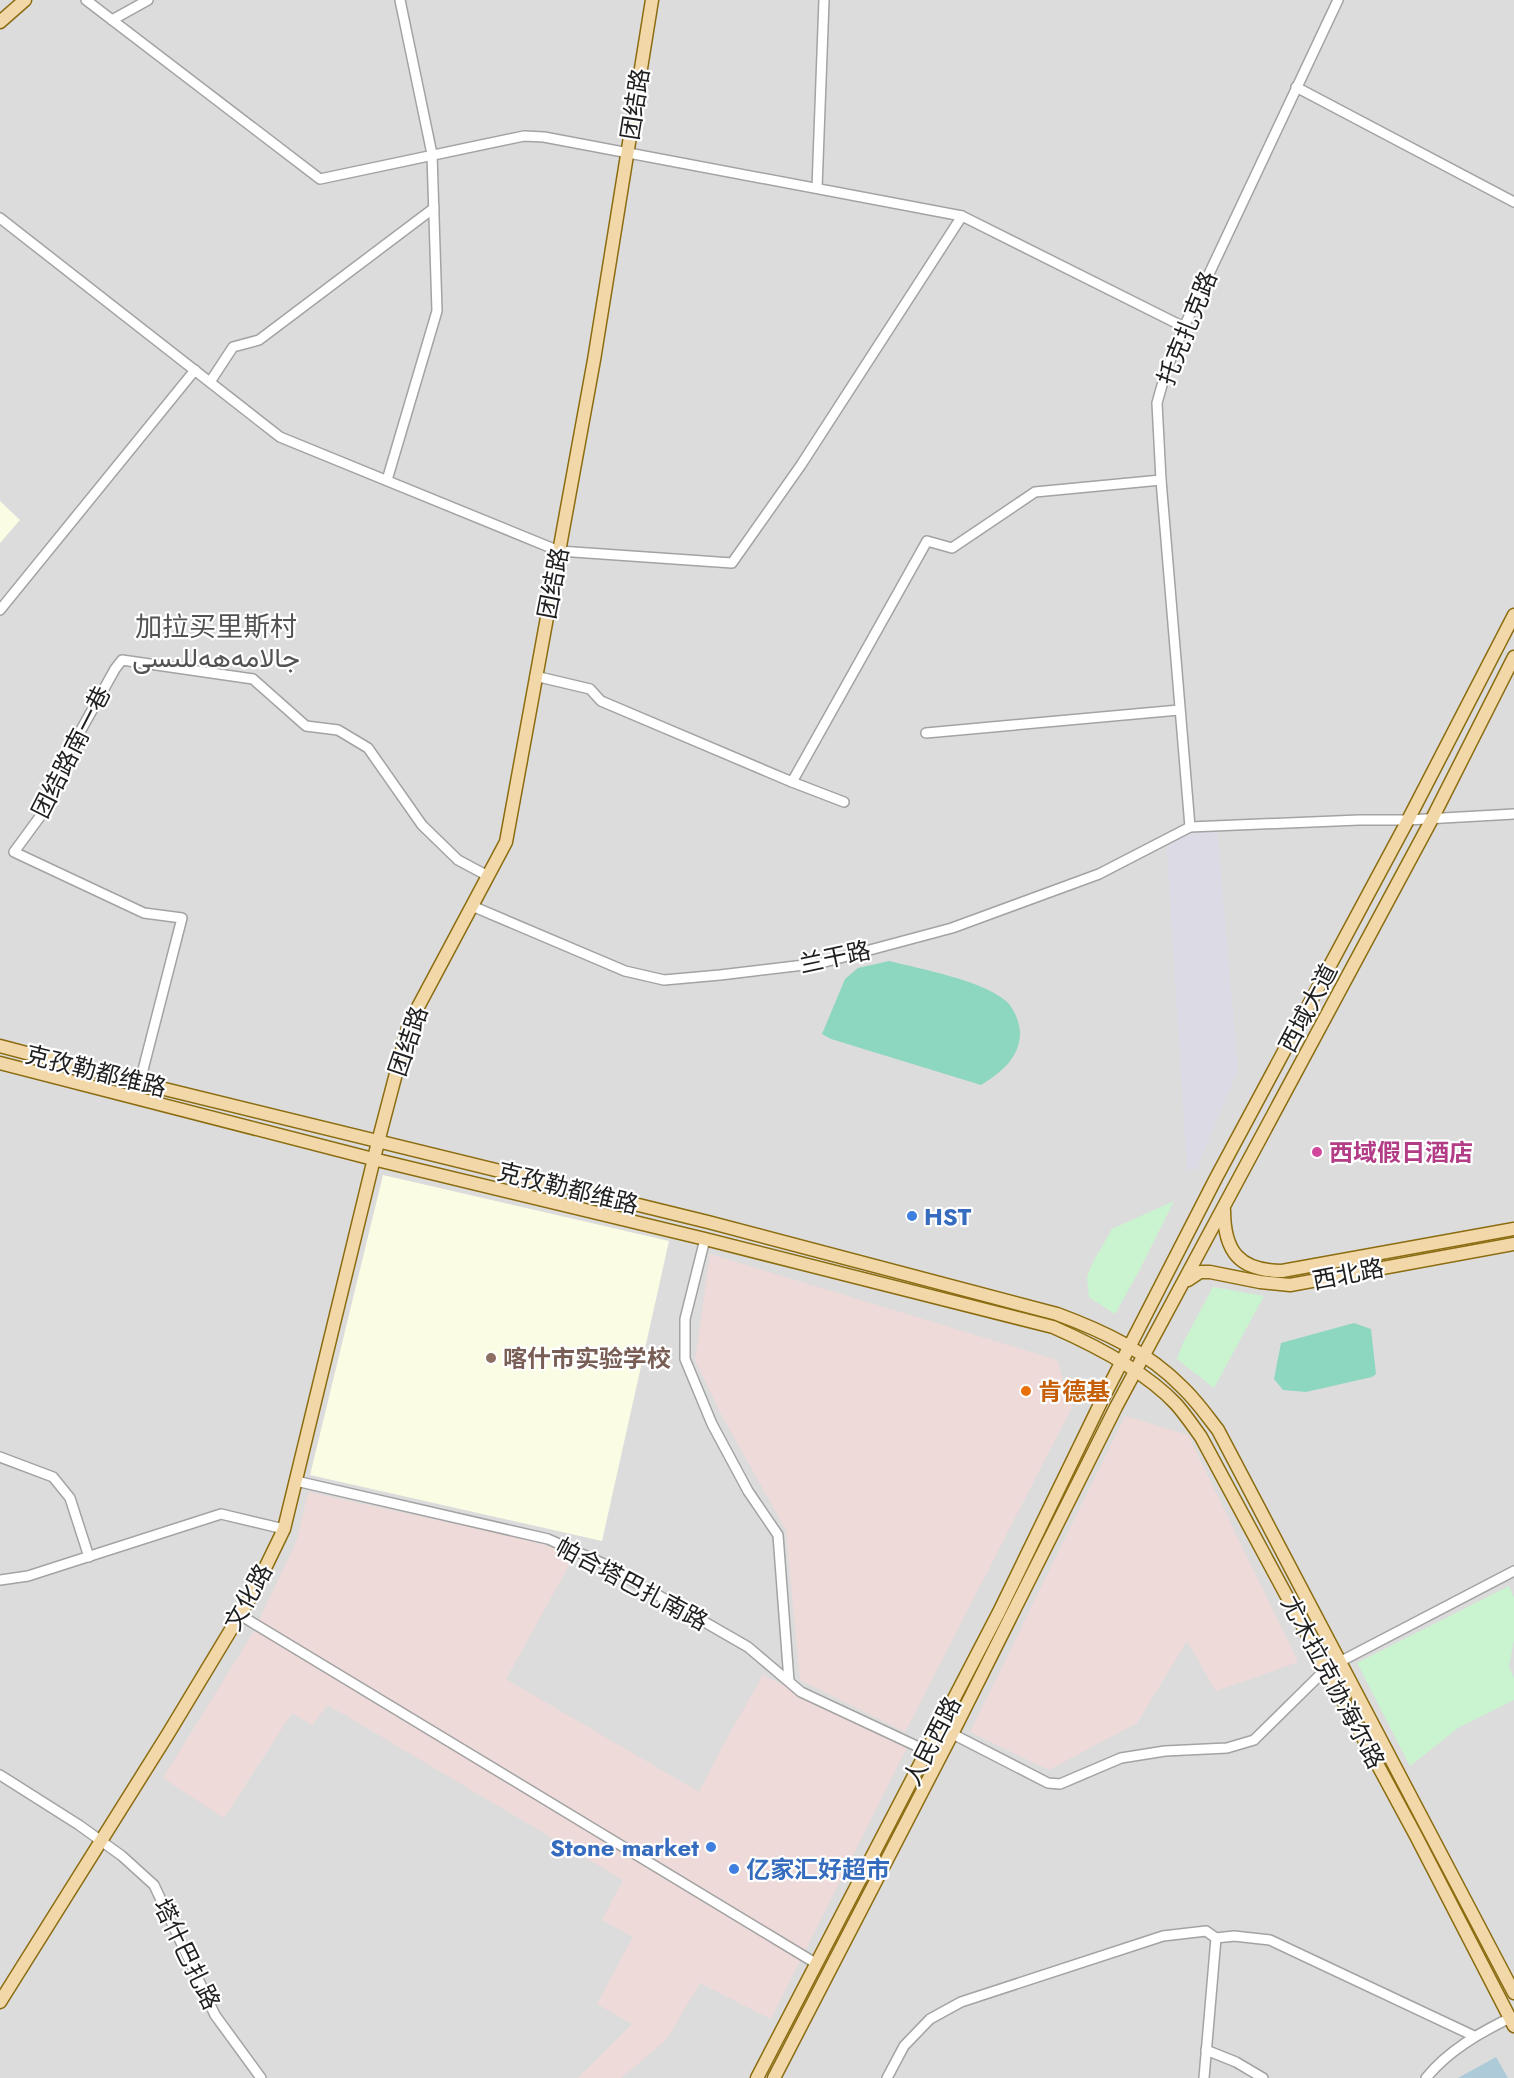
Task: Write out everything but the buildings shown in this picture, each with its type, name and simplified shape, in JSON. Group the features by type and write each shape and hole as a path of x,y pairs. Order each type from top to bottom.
{"main road":[{"path":"0,22 26,0"},
{"name":"团结路","path":"378,1142 409,1024 506,842 594,360 652,0"},
{"name":"西域大道","path":"1102,1400 1216,1178 1408,820 1514,615"},
{"name":"西域大道","path":"1116,1407 1432,819 1514,657"},
{"name":"克孜勒都维路","path":"0,1046 140,1083 708,1222 1057,1314 1096,1329 1129,1347"},
{"name":"克孜勒都维路","path":"0,1063 374,1159 705,1239 1053,1328 1090,1343 1121,1363"},
{"name":"文化路","path":"0,2002 240,1615 284,1528 378,1142"},
{"name":"西北路","path":"1224,1208 1224,1228 1229,1246 1237,1258 1247,1265 1268,1271 1514,1229"},
{"name":"西北路","path":"1185,1282 1200,1272 1210,1272 1260,1282 1290,1285 1514,1244"},
{"name":"尤木拉克协海尔路","path":"1129,1347 1165,1371 1184,1388 1218,1430 1514,1993"},
{"name":"尤木拉克协海尔路","path":"1121,1363 1155,1386 1176,1404 1201,1437 1416,1836 1512,2022"},
{"name":"人民西路","path":"757,2078 999,1612 1102,1400"},
{"name":"人民西路","path":"774,2078 952,1734 1116,1407"}],"street":[{"path":"86,0 320,179 524,136 544,137 962,216 1184,327"},
{"path":"112,20 148,0"},
{"path":"387,480 437,311 432,154 400,0"},
{"path":"817,188 824,0"},
{"name":"托克扎克路","path":"1190,827 1161,480 1157,404 1166,371 1184,327 1338,0"},
{"path":"1296,87 1514,202"},
{"path":"210,382 233,347 259,340 434,208"},
{"path":"0,218 280,437 559,551 732,563 801,465 962,216"},
{"path":"0,610 195,370"},
{"path":"792,782 927,541 952,548 1035,492 1161,480"},
{"name":"团结路南一巷","path":"136,1097 182,918 144,913 14,852 47,807 66,757 114,669 122,660 253,679 306,726 338,730 368,748 422,825 458,860 488,876"},
{"path":"536,676 590,689 601,701 844,802"},
{"path":"926,733 1179,710"},
{"path":"1190,827 1432,819 1514,813"},
{"name":"兰干路","path":"472,906 625,971 664,980 720,975 820,963 952,928 1100,874 1190,827"},
{"path":"705,1239 686,1319 685,1359 712,1424 748,1491 778,1535 789,1681"},
{"path":"0,1457 53,1477 70,1498 88,1557"},
{"name":"帕合塔巴扎南路","path":"296,1481 548,1539 602,1563 748,1647 801,1692 940,1757"},
{"path":"0,1580 28,1576 221,1514 284,1528"},
{"path":"939,1727 1048,1783 1060,1784 1121,1758 1165,1751 1227,1749 1254,1740 1326,1670 1514,1571"},
{"path":"240,1615 817,1964"},
{"name":"塔什巴扎路","path":"0,1775 101,1841 122,1856 154,1885 215,2015 261,2078"},
{"path":"887,2078 904,2046 930,2019 962,2002 1163,1936 1206,1931 1216,1938 1234,1935 1270,1940 1474,2036"},
{"path":"1204,2078 1216,1938"},
{"path":"1426,2078 1432,2070 1474,2036 1512,2022"},
{"path":"1206,2050 1236,2062 1263,2078"}],"shaded area":[{"path":"0,0 1514,0 1514,2078 0,2078"},
{"path":"0,501 20,520 0,543"},
{"path":"1217,826 1238,1069 1197,1169 1187,1170 1166,839 1190,827"},
{"name":"喀什市实验学校","path":"383,1175 669,1241 602,1541 310,1475"},
{"path":"710,1254 1057,1360 1072,1407 905,1732 800,1680 786,1530 722,1416 695,1360"},
{"path":"1125,1416 1188,1435 1298,1662 1216,1691 1187,1641 1137,1723 1049,1770 970,1732"},
{"path":"308,1492 520,1538 554,1548 573,1558 506,1679 699,1792 763,1675 907,1748 771,2019 700,1983 666,2040 621,2078 578,2078 632,2024 597,2004 633,1937 602,1920 623,1880 328,1705 312,1725 292,1713 224,1818 163,1778 254,1631 297,1540"}],"green space":[{"path":"889,961 966,981 1006,1001 1016,1016 1020,1033 1017,1050 1008,1064 981,1085 831,1039 822,1034 845,979 858,968"},
{"path":"1174,1201 1115,1314 1089,1297 1087,1277 1112,1229"},
{"path":"1213,1287 1264,1296 1214,1388 1177,1359"},
{"path":"1354,1323 1371,1329 1376,1374 1372,1377 1306,1392 1283,1390 1274,1379 1281,1343"},
{"path":"1509,1586 1514,1598 1514,1639 1509,1667 1514,1678 1514,1700 1458,1728 1410,1766 1357,1663"}],"water":[{"path":"1496,2057 1508,2078 1458,2078"}],"place":[{"name":"西域假日酒店","path":"1317,1152"},
{"name":"HST","path":"912,1216"},
{"name":"喀什市实验学校","path":"491,1358"},
{"name":"肯德基","path":"1026,1391"},
{"name":"Stone market","path":"711,1847"},
{"name":"亿家汇好超市","path":"734,1869"}],"district":[{"name":"加拉买里斯村 جالامەھەللىسى","path":"216,642"}]}
